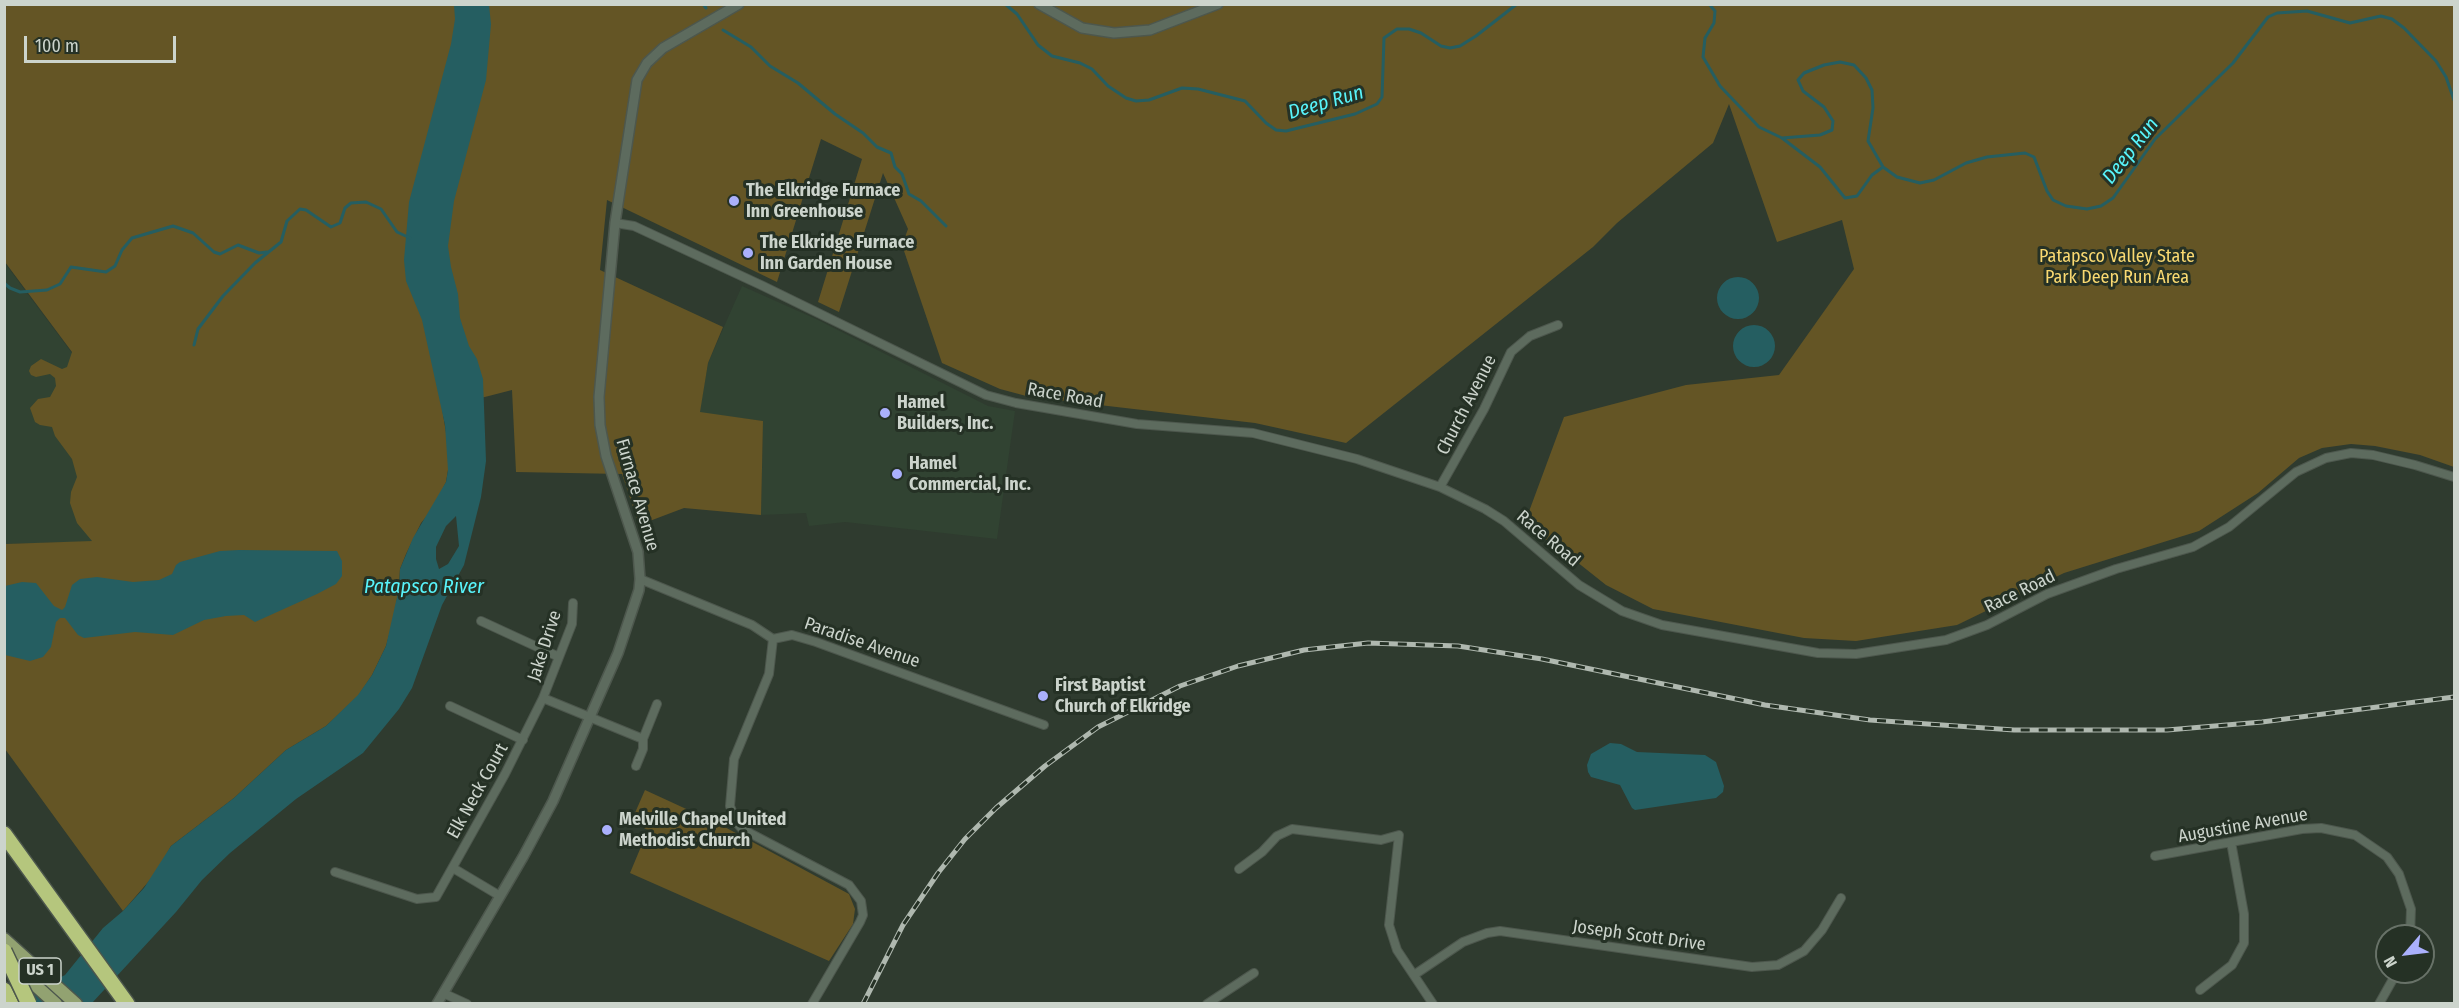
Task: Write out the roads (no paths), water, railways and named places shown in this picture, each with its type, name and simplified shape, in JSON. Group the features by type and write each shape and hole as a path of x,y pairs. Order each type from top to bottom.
{"highway":[{"path":"4,834 126,1002"},
{"path":"4,951 29,1004"},
{"path":"4,990 11,1004"}],"main road":[{"name":"US 1","path":"4,939 76,1004"},
{"name":"US 1","path":"4,957 56,1004"}],"street":[{"name":"Furnace Avenue","path":"437,1004 548,812 629,623 640,579 636,540 610,471 599,414 600,380 615,223 634,94 641,71 663,48 739,4"},
{"path":"1039,4 1082,28 1114,33 1150,30 1218,4"},
{"name":"Race Road","path":"615,223 633,226 998,399 1137,424 1237,431 1283,439 1357,459 1440,487 1485,509 1504,521 1579,585 1622,612 1662,625 1818,652 1856,654 1946,640 1967,633 2047,594 2116,569 2193,547 2229,527 2296,472 2326,458 2351,453 2373,454 2454,477"},
{"name":"Church Avenue","path":"1440,487 1484,409 1511,352 1530,336 1558,325"},
{"path":"640,579 753,625 773,639 769,674 734,759 730,806 736,822 742,829 849,885 861,901 863,915 860,922 812,1004"},
{"name":"Jake Drive","path":"543,698 572,624 573,603"},
{"path":"481,621 559,657"},
{"name":"Paradise Avenue","path":"773,639 792,635 816,642 1044,725"},
{"path":"543,698 643,739"},
{"name":"Elk Neck Court","path":"335,872 417,899 436,897 523,740 543,698"},
{"path":"636,766 643,739 657,704"},
{"path":"450,706 523,740"},
{"name":"Augustine Avenue","path":"2155,856 2321,828 2355,835 2387,857 2398,874 2411,909 2410,924"},
{"path":"1239,869 1277,836 1292,829 1381,840 1399,836 1389,925 1397,950 1433,1004"},
{"path":"2200,990 2232,965 2244,943 2244,914 2231,842"},
{"path":"453,868 500,896"},
{"name":"Joseph Scott Drive","path":"1414,975 1463,942 1486,933 1500,931 1752,967 1778,964 1804,951 1822,930 1841,898"},
{"path":"1207,1004 1254,973"},
{"path":"2379,1004 2390,984"},
{"path":"443,993 467,1004"}],"water":[{"name":"Patapsco River","path":"454,5 489,5 491,24 486,80 454,201 448,246 458,294 460,318 483,379 486,461 481,497 464,565 442,605 412,688 399,709 363,753 296,799 230,853 202,880 176,912 92,1003 7,1004 65,975 103,928 144,888 171,846 234,798 286,750 326,726 358,695 372,675 386,646 399,588 400,569 413,538 446,482 448,470 445,425 422,320 406,281 404,260 409,202 451,44 455,19","holes":["456,516 459,546 448,564 439,569 436,547 446,526"]},
{"path":"1738,277 1753,283 1759,298 1753,313 1738,319 1723,313 1717,298 1723,283"},
{"path":"1754,325 1769,331 1775,346 1769,361 1754,367 1739,361 1733,346 1739,331"},
{"path":"220,551 337,551 342,561 342,576 336,584 255,622 244,615 226,616 204,620 173,635 135,632 84,638 78,635 65,618 60,618 56,622 51,647 43,657 30,661 5,655 5,586 22,582 36,583 54,606 62,610 72,585 80,579 97,577 133,582 159,580 172,574 180,562"},
{"path":"1610,743 1621,744 1637,752 1705,755 1716,762 1724,786 1723,792 1716,798 1635,810 1620,785 1591,777 1588,772 1587,765 1591,754"}],"waterway":[{"path":"703,4 706,8"},
{"name":"Deep Run","path":"1005,4 1017,14 1038,45 1052,56 1080,63 1092,69 1108,86 1126,98 1136,101 1149,100 1182,88 1198,89 1245,101 1266,123 1276,130 1286,131 1355,114 1377,104 1382,97 1384,38 1397,29 1409,29 1421,33 1441,46 1450,48 1460,46 1517,4"},
{"name":"Deep Run","path":"1709,4 1715,11 1714,23 1705,38 1703,57 1720,86 1759,127 1782,138 1820,135 1832,130 1833,121 1824,107 1803,91 1798,80 1804,73 1824,65 1840,62 1854,65 1866,78 1872,90 1873,108 1868,141 1883,167 1897,177 1920,183 1934,180 1966,163 1987,157 2025,153 2034,157 2047,191 2053,200 2066,206 2087,209 2101,206 2113,198 2155,139 2233,63 2268,17 2277,13 2307,11 2350,23 2381,16 2392,19 2436,61 2446,77 2454,100"},
{"path":"723,30 751,47 770,66 798,83 835,114 863,133 877,147 891,153 895,167 902,174 909,194 921,201 946,226"},
{"path":"1782,138 1820,167 1845,198 1857,196 1872,175 1883,167"},
{"path":"194,345 198,329 223,296 255,263 281,242 287,221 300,209 306,210 331,227 340,223 345,208 351,203 366,202 381,209 397,232 410,238"},
{"path":"4,283 20,292 47,290 60,284 71,267 106,272 115,266 122,250 132,238 173,226 193,233 214,252 220,254 238,245 259,253 267,252"}],"railway":[{"path":"863,1004 903,925 938,873 965,839 996,808 1045,766 1098,727 1180,686 1238,666 1304,650 1368,643 1458,646 1542,659 1765,705 1870,720 2014,730 2167,730 2262,722 2454,697"}],"place":[{"name":"The Elkridge Furnace Inn Greenhouse","path":"734,201"},
{"name":"The Elkridge Furnace Inn Garden House","path":"748,253"},
{"name":"Hamel Builders, Inc.","path":"885,413"},
{"name":"Hamel Commercial, Inc.","path":"897,474"},
{"name":"First Baptist Church of Elkridge","path":"1043,696"},
{"name":"Melville Chapel United Methodist Church","path":"607,830"}],"park label":[{"name":"Patapsco Valley State Park Deep Run Area","path":"2117,267"}]}
